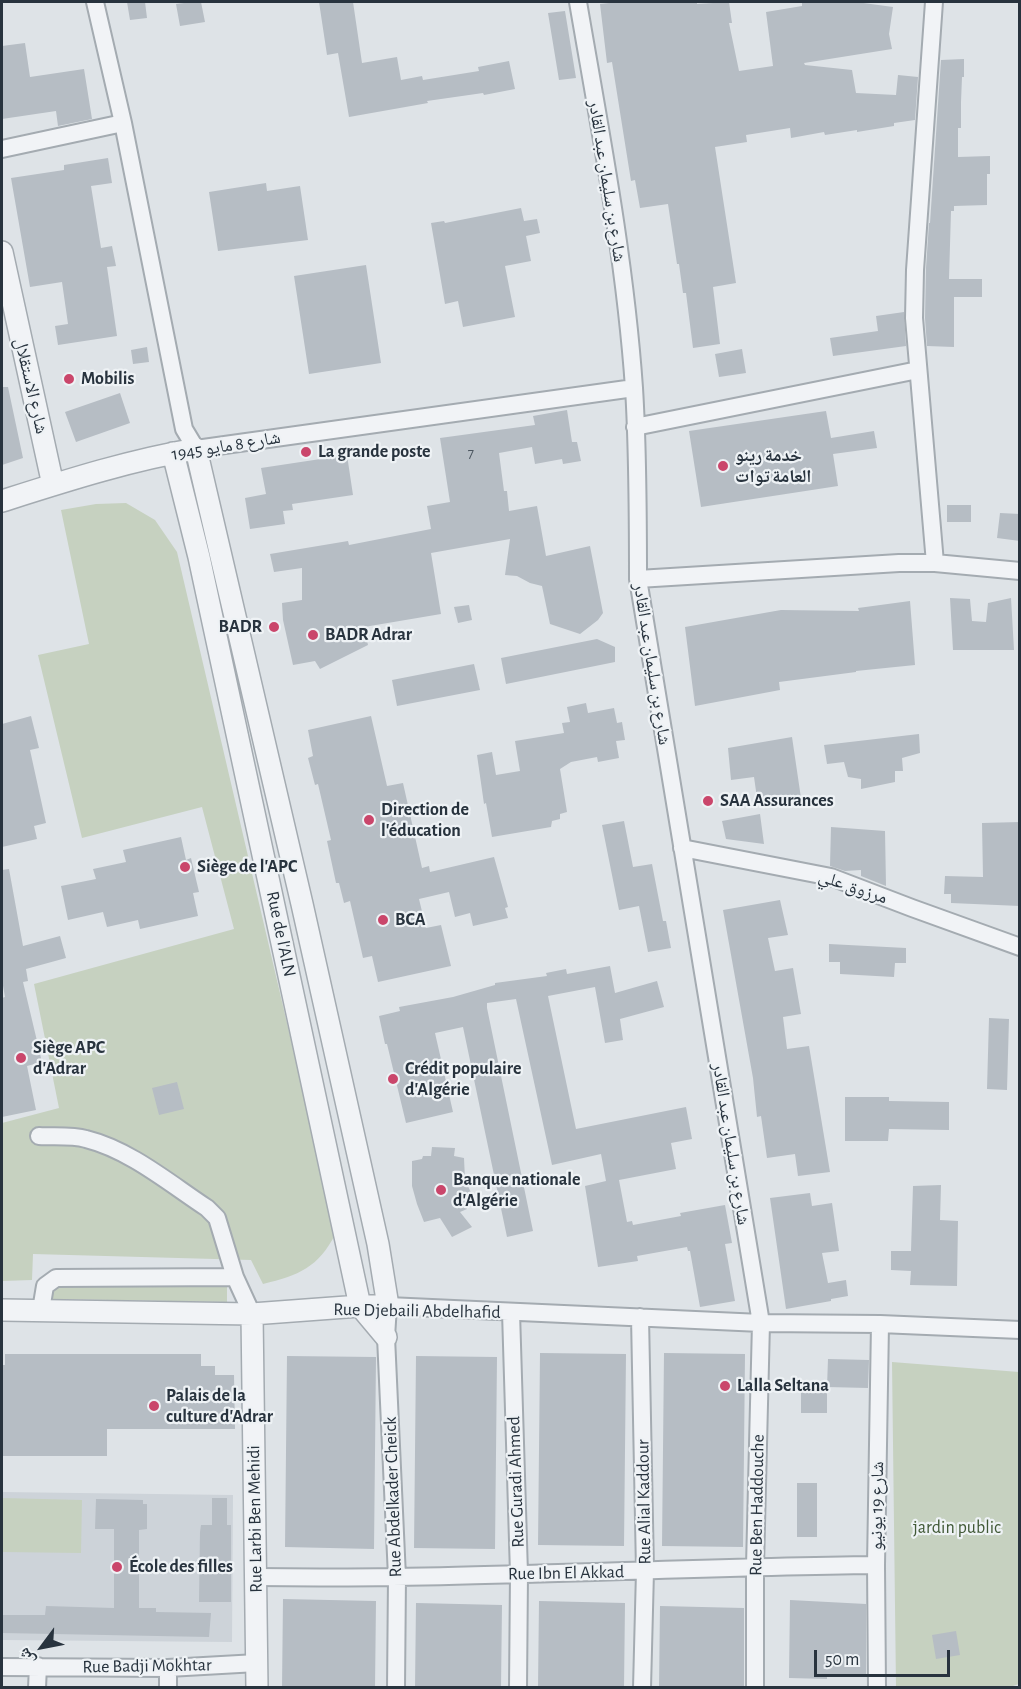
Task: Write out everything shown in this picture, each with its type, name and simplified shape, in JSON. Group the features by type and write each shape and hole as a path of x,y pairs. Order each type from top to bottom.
{"street":[{"path":"95,2 123,123 184,429 196,448"},
{"name":"شارع بن سليمان عبد القادر","path":"578,2 610,191 634,388 638,579 761,1323"},
{"path":"934,2 915,270 914,318 935,563"},
{"path":"2,149 123,123"},
{"name":"شارع الاستقلال","path":"2,255 6,296 53,485"},
{"path":"635,427 918,370"},
{"name":"شارع 8 مايو 1945","path":"2,501 53,485 196,448 634,388"},
{"path":"173,453 184,429"},
{"name":"Rue de l'ALN","path":"196,448 302,904 378,1244 388,1306"},
{"name":"Rue de l'ALN","path":"173,453 199,557 360,1306 386,1337"},
{"path":"638,579 898,563 935,563 1020,571"},
{"name":"مرزوق علي","path":"682,848 831,877 912,909 1020,947"},
{"path":"276,911 302,904"},
{"path":"39,1136 84,1138 108,1147 132,1159 207,1208 217,1218 222,1228 235,1277 252,1314"},
{"path":"41,1310 45,1286 56,1278 235,1277"},
{"name":"Rue Djebaili Abdelhafid","path":"2,1310 252,1314 388,1306 761,1323 880,1324 1020,1330"},
{"name":"Rue Abdelkader Cheick","path":"388,1306 386,1337 396,1576 396,1688"},
{"name":"Rue Guradi Ahmed","path":"511,1312 519,1574 518,1688"},
{"name":"Rue Larbi Ben Mehidi","path":"252,1314 258,1688"},
{"name":"Rue Alial Kaddour","path":"640,1317 645,1571 642,1688"},
{"name":"Rue Ben Haddouche","path":"755,1688 755,1566 761,1323"},
{"name":"شارع 19 يونيو","path":"877,1688 876,1565 880,1324"},
{"name":"Rue Ibn El Akkad","path":"256,1577 519,1574 755,1566 876,1565"},
{"name":"Rue Badji Mokhtar","path":"2,1667 168,1668 257,1663"},
{"path":"37,1688 38,1666"},
{"path":"168,1668 168,1688"}],"shaded area":[{"name":"École des filles","path":"2,1492 233,1495 232,1642 2,1640"}],"green space":[{"path":"126,503 155,520 177,552 336,1233 322,1254 306,1268 287,1277 263,1284 251,1260 33,1254 32,1280 2,1281 2,1123 59,1108 34,984 234,929 202,807 82,838 38,655 89,644 61,510 96,504"},
{"path":"53,1283 227,1286 227,1302 53,1299"},
{"name":"jardin public","path":"892,1362 1019,1372 1019,1684 1007,1688 896,1687"},
{"path":"2,1498 82,1500 81,1553 2,1552"}],"building":[{"path":"127,2 145,2 147,18 130,20"},
{"path":"201,2 205,22 180,26 176,4"},
{"path":"319,2 353,2 362,63 397,57 401,80 422,76 423,80 479,71 478,67 509,61 515,89 427,101 428,103 349,117 338,53 327,55"},
{"path":"697,2 697,4 729,2 732,23 729,23 739,71 773,66 766,12 802,6 802,2 856,2 893,7 889,34 892,49 804,63 805,65 852,70 856,93 896,95 898,75 918,77 915,120 857,132 857,130 825,135 824,132 791,138 790,128 746,135 747,142 715,147 736,283 713,287 720,344 693,348 686,293 683,293 679,264 677,264 668,204 640,208 635,180 631,181 612,62 607,63 600,4"},
{"path":"565,11 576,78 559,80 548,13"},
{"path":"25,43 30,77 84,69 92,119 58,126 56,111 2,119 2,46"},
{"path":"964,59 958,157 990,156 990,174 987,174 987,205 954,206 954,211 951,211 949,279 982,279 982,297 954,297 954,347 927,346 926,268 941,60"},
{"path":"108,158 112,183 91,186 101,248 112,246 116,266 107,267 117,336 58,345 55,326 68,324 62,282 30,287 11,178 64,170 64,165"},
{"path":"266,183 267,191 300,186 308,240 218,251 209,192"},
{"path":"521,208 524,221 537,219 540,233 526,236 531,261 505,266 515,317 463,327 458,301 445,304 431,223 444,221 445,223"},
{"path":"366,265 381,363 309,374 294,276"},
{"path":"904,312 906,346 833,356 830,338 878,331 876,316"},
{"path":"147,347 149,362 133,364 131,350"},
{"path":"742,349 746,373 719,377 715,354"},
{"path":"2,387 8,387 23,458 2,465"},
{"path":"120,393 130,423 76,442 65,412"},
{"path":"567,410 572,442 577,442 581,461 563,464 562,459 535,464 532,447 499,453 504,491 507,491 509,511 537,506 546,556 590,546 603,613 598,620 580,634 550,624 542,586 517,576 505,575 510,539 431,553 441,614 364,627 368,645 320,669 315,661 293,665 283,620 282,603 302,600 302,568 274,572 270,554 348,541 349,545 431,529 427,506 450,502 440,438 535,425 533,416"},
{"path":"826,411 831,438 874,431 877,448 833,454 838,486 701,507 689,431"},
{"path":"347,455 353,495 292,504 293,510 283,511 285,524 250,529 245,498 266,494 261,468"},
{"path":"947,505 971,505 971,522 947,522"},
{"path":"1000,513 1020,514 1020,541 997,538"},
{"path":"950,598 970,599 972,621 986,622 988,603 1011,598 1014,650 953,650"},
{"path":"910,601 915,665 779,682 780,690 695,706 685,627 781,610 859,611 858,608"},
{"path":"469,605 472,620 458,623 454,607"},
{"path":"597,639 615,647 615,662 506,684 501,658"},
{"path":"474,664 480,690 397,706 392,680"},
{"path":"586,703 588,713 614,708 617,723 622,722 625,740 616,741 619,758 598,762 597,757 571,762 560,769 567,812 560,814 560,819 552,821 551,827 492,837 486,803 484,804 477,755 492,752 496,775 520,771 515,741 564,733 562,723 570,722 567,707"},
{"path":"31,716 39,748 30,750 46,823 34,826 37,839 2,847 2,724"},
{"path":"371,716 387,786 403,783 422,868 429,866 430,872 494,857 508,907 505,908 508,918 473,926 470,913 455,917 449,892 419,899 426,928 441,925 451,966 378,982 372,956 363,958 350,901 344,903 339,883 336,883 327,841 331,840 318,784 315,785 308,758 313,756 308,730"},
{"path":"919,734 920,753 902,758 903,771 895,771 895,782 861,789 861,779 848,777 844,762 827,764 824,745"},
{"path":"792,737 801,798 758,805 754,777 731,780 728,748"},
{"path":"760,814 764,844 726,839 722,821"},
{"path":"624,821 633,867 652,864 663,921 666,921 671,948 648,952 639,906 619,910 602,825"},
{"path":"1020,822 1020,906 951,903 951,894 944,894 945,876 983,877 982,823"},
{"path":"831,827 885,831 886,886 861,876 861,870 845,871 830,866"},
{"path":"181,837 186,860 191,858 199,892 193,893 198,916 140,929 138,920 107,927 103,912 68,920 61,886 96,879 93,869 126,862 123,850"},
{"path":"9,869 23,946 60,936 66,958 26,969 28,981 23,982 42,1062 27,1066 36,1110 2,1117 2,998 5,997 2,980 2,870"},
{"path":"780,900 788,935 768,938 775,971 793,968 801,1014 783,1017 787,1049 809,1046 830,1172 798,1176 795,1154 767,1158 761,1116 757,1117 753,1078 723,910"},
{"path":"829,944 906,948 906,963 895,963 894,977 840,974 840,962 829,962"},
{"path":"610,966 615,993 657,981 664,1007 620,1019 623,1040 605,1043 595,987 548,996 576,1129 686,1107 692,1139 671,1143 676,1169 619,1180 627,1222 632,1221 633,1225 725,1205 732,1243 725,1244 735,1301 700,1307 690,1251 687,1247 637,1256 638,1261 598,1267 585,1186 606,1181 601,1154 552,1165 516,999 487,1003 487,1008 533,1231 507,1237 463,1027 435,1033 453,1112 406,1123 379,1016 400,1011 399,1007 453,997 495,985 495,983 547,976 546,973 566,969 567,974"},
{"path":"989,1018 1009,1019 1007,1090 987,1089"},
{"path":"177,1082 184,1109 159,1115 152,1088"},
{"path":"845,1097 889,1097 889,1101 949,1102 949,1130 889,1129 888,1141 845,1141"},
{"name":"Banque nationale d'Algérie","path":"432,1147 455,1148 454,1156 464,1158 465,1180 475,1201 460,1212 472,1227 452,1237 440,1218 424,1222 412,1186 412,1161 422,1159 423,1156 431,1156"},
{"path":"941,1185 940,1220 958,1221 957,1286 910,1285 911,1271 891,1270 891,1251 911,1251 913,1186"},
{"path":"810,1193 812,1206 832,1203 839,1251 822,1253 828,1283 846,1280 848,1296 786,1309 770,1198"},
{"path":"540,1353 626,1354 624,1546 538,1545"},
{"path":"664,1353 745,1354 743,1547 662,1546"},
{"name":"Palais de la culture d'Adrar","path":"5,1354 201,1354 201,1366 215,1366 215,1375 234,1375 235,1429 107,1429 107,1456 2,1456 2,1365 5,1365"},
{"path":"287,1356 376,1357 374,1549 285,1547"},
{"path":"416,1356 497,1357 495,1549 414,1548"},
{"path":"828,1359 869,1360 868,1388 827,1387"},
{"path":"801,1386 827,1387 827,1413 801,1413"},
{"path":"797,1483 817,1483 817,1537 797,1537"},
{"path":"212,1498 227,1498 227,1525 231,1525 231,1602 199,1602 200,1532 201,1525 212,1525"},
{"path":"96,1499 143,1500 143,1504 147,1504 147,1529 139,1530 139,1608 156,1608 156,1612 211,1613 209,1637 2,1633 2,1615 45,1615 46,1606 114,1608 114,1529 95,1529"},
{"path":"283,1599 376,1601 375,1688 282,1688"},
{"path":"790,1600 866,1604 866,1674 827,1674 827,1679 789,1678"},
{"path":"539,1601 625,1603 624,1688 538,1688"},
{"path":"416,1603 502,1605 501,1688 415,1688"},
{"path":"660,1606 744,1608 744,1688 659,1688"},
{"path":"956,1631 960,1655 936,1659 932,1635"}],"place":[{"name":"Mobilis","path":"69,379"},
{"name":"La grande poste","path":"306,452"},
{"name":"خدمة رينو العامة توات","path":"723,466"},
{"name":"BADR","path":"274,627"},
{"name":"BADR Adrar","path":"313,635"},
{"name":"SAA Assurances","path":"708,801"},
{"name":"Direction de l'éducation","path":"369,820"},
{"name":"Siège de l'APC","path":"185,867"},
{"name":"BCA","path":"383,920"},
{"name":"Siège APC d'Adrar","path":"21,1058"},
{"name":"Crédit populaire d'Algérie","path":"393,1079"},
{"name":"Banque nationale d'Algérie","path":"441,1190"},
{"name":"Lalla Seltana","path":"725,1386"},
{"name":"Palais de la culture d'Adrar","path":"154,1406"},
{"name":"École des filles","path":"117,1567"}]}
